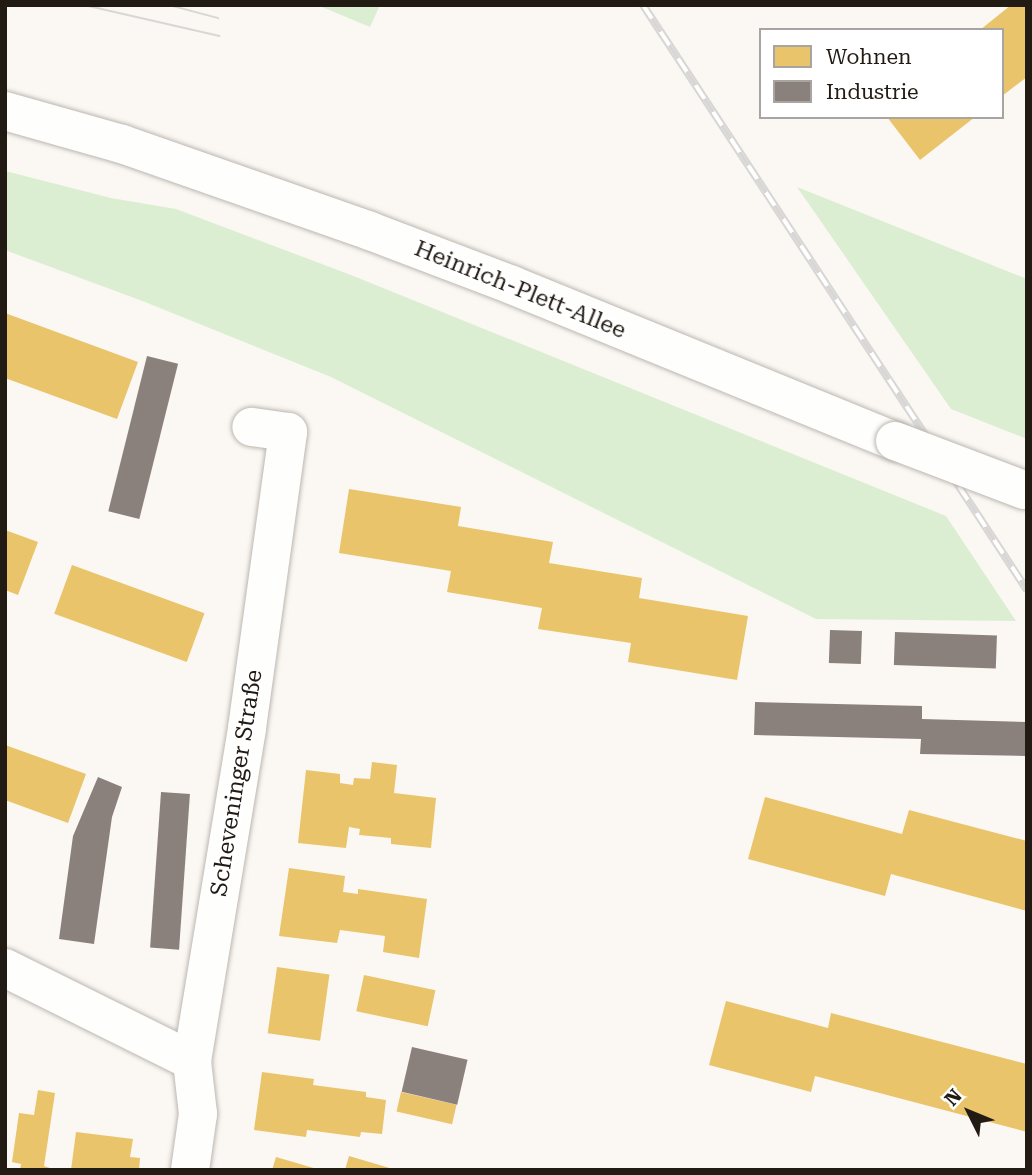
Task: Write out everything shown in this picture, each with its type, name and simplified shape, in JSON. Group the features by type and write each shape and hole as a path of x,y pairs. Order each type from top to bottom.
{"main road":[{"name":"Heinrich-Plett-Allee","path":"5,110 122,144 370,231 512,285 1025,491"},
{"name":"Scheveninger Straße","path":"190,1170 198,1114 192,1061 247,728 288,432 251,427"},
{"path":"5,968 192,1061"}],"green space":[{"path":"380,5 370,27 322,7"},
{"path":"5,171 111,198 176,209 351,275 946,516 1016,621 816,619 331,377 145,302 5,250"},
{"path":"797,187 1027,279 1027,439 951,409"}],"building: Wohnen":[{"path":"1011,5 1027,5 1027,77 1004,94 1004,28 982,28"},
{"path":"889,119 972,119 920,160"},
{"path":"5,313 138,362 117,419 5,378"},
{"path":"349,489 461,507 458,526 553,542 549,563 642,578 639,598 748,616 737,680 628,662 631,643 538,629 542,608 447,592 451,571 339,553"},
{"path":"5,530 38,542 18,595 5,590"},
{"path":"72,565 204,613 187,662 54,614"},
{"path":"5,745 86,774 68,823 5,800"},
{"path":"372,762 397,765 394,793 436,798 431,848 391,844 391,838 359,835 360,829 349,827 346,848 298,843 306,770 340,774 340,783 353,785 354,778 370,779"},
{"path":"765,797 902,834 909,810 1027,841 1027,911 891,874 885,896 748,859"},
{"path":"289,868 345,876 343,892 358,894 358,889 427,899 419,958 383,952 385,936 340,930 337,943 279,936"},
{"path":"277,967 329,974 320,1041 268,1033"},
{"path":"364,975 435,990 428,1026 356,1011"},
{"path":"726,1001 828,1028 831,1013 1027,1064 1027,1132 815,1076 811,1092 709,1065"},
{"path":"262,1072 314,1079 313,1085 366,1092 366,1097 386,1100 382,1134 361,1132 360,1137 307,1130 306,1137 254,1130"},
{"path":"38,1090 55,1093 44,1166 56,1170 20,1170 21,1164 12,1162 19,1113 34,1115"},
{"path":"401,1092 457,1105 452,1124 397,1111"},
{"path":"76,1132 133,1139 130,1157 140,1158 139,1170 71,1170"},
{"path":"349,1156 393,1169 345,1170"},
{"path":"276,1157 317,1169 317,1170 272,1170"}],"building: Industrie":[{"path":"147,356 178,364 139,519 108,511"},
{"path":"830,630 862,631 861,664 829,663"},
{"path":"895,632 997,636 996,669 894,665"},
{"path":"755,702 922,706 922,719 1027,722 1027,756 920,754 921,739 754,735"},
{"path":"98,777 122,787 112,817 94,944 59,939 73,836"},
{"path":"161,792 190,794 179,950 150,948"},
{"path":"412,1047 468,1060 457,1105 402,1092"}],"tram line":[{"path":"84,5 219,36"},
{"path":"169,5 218,18"}],"railway":[{"path":"643,5 1027,590"}]}
